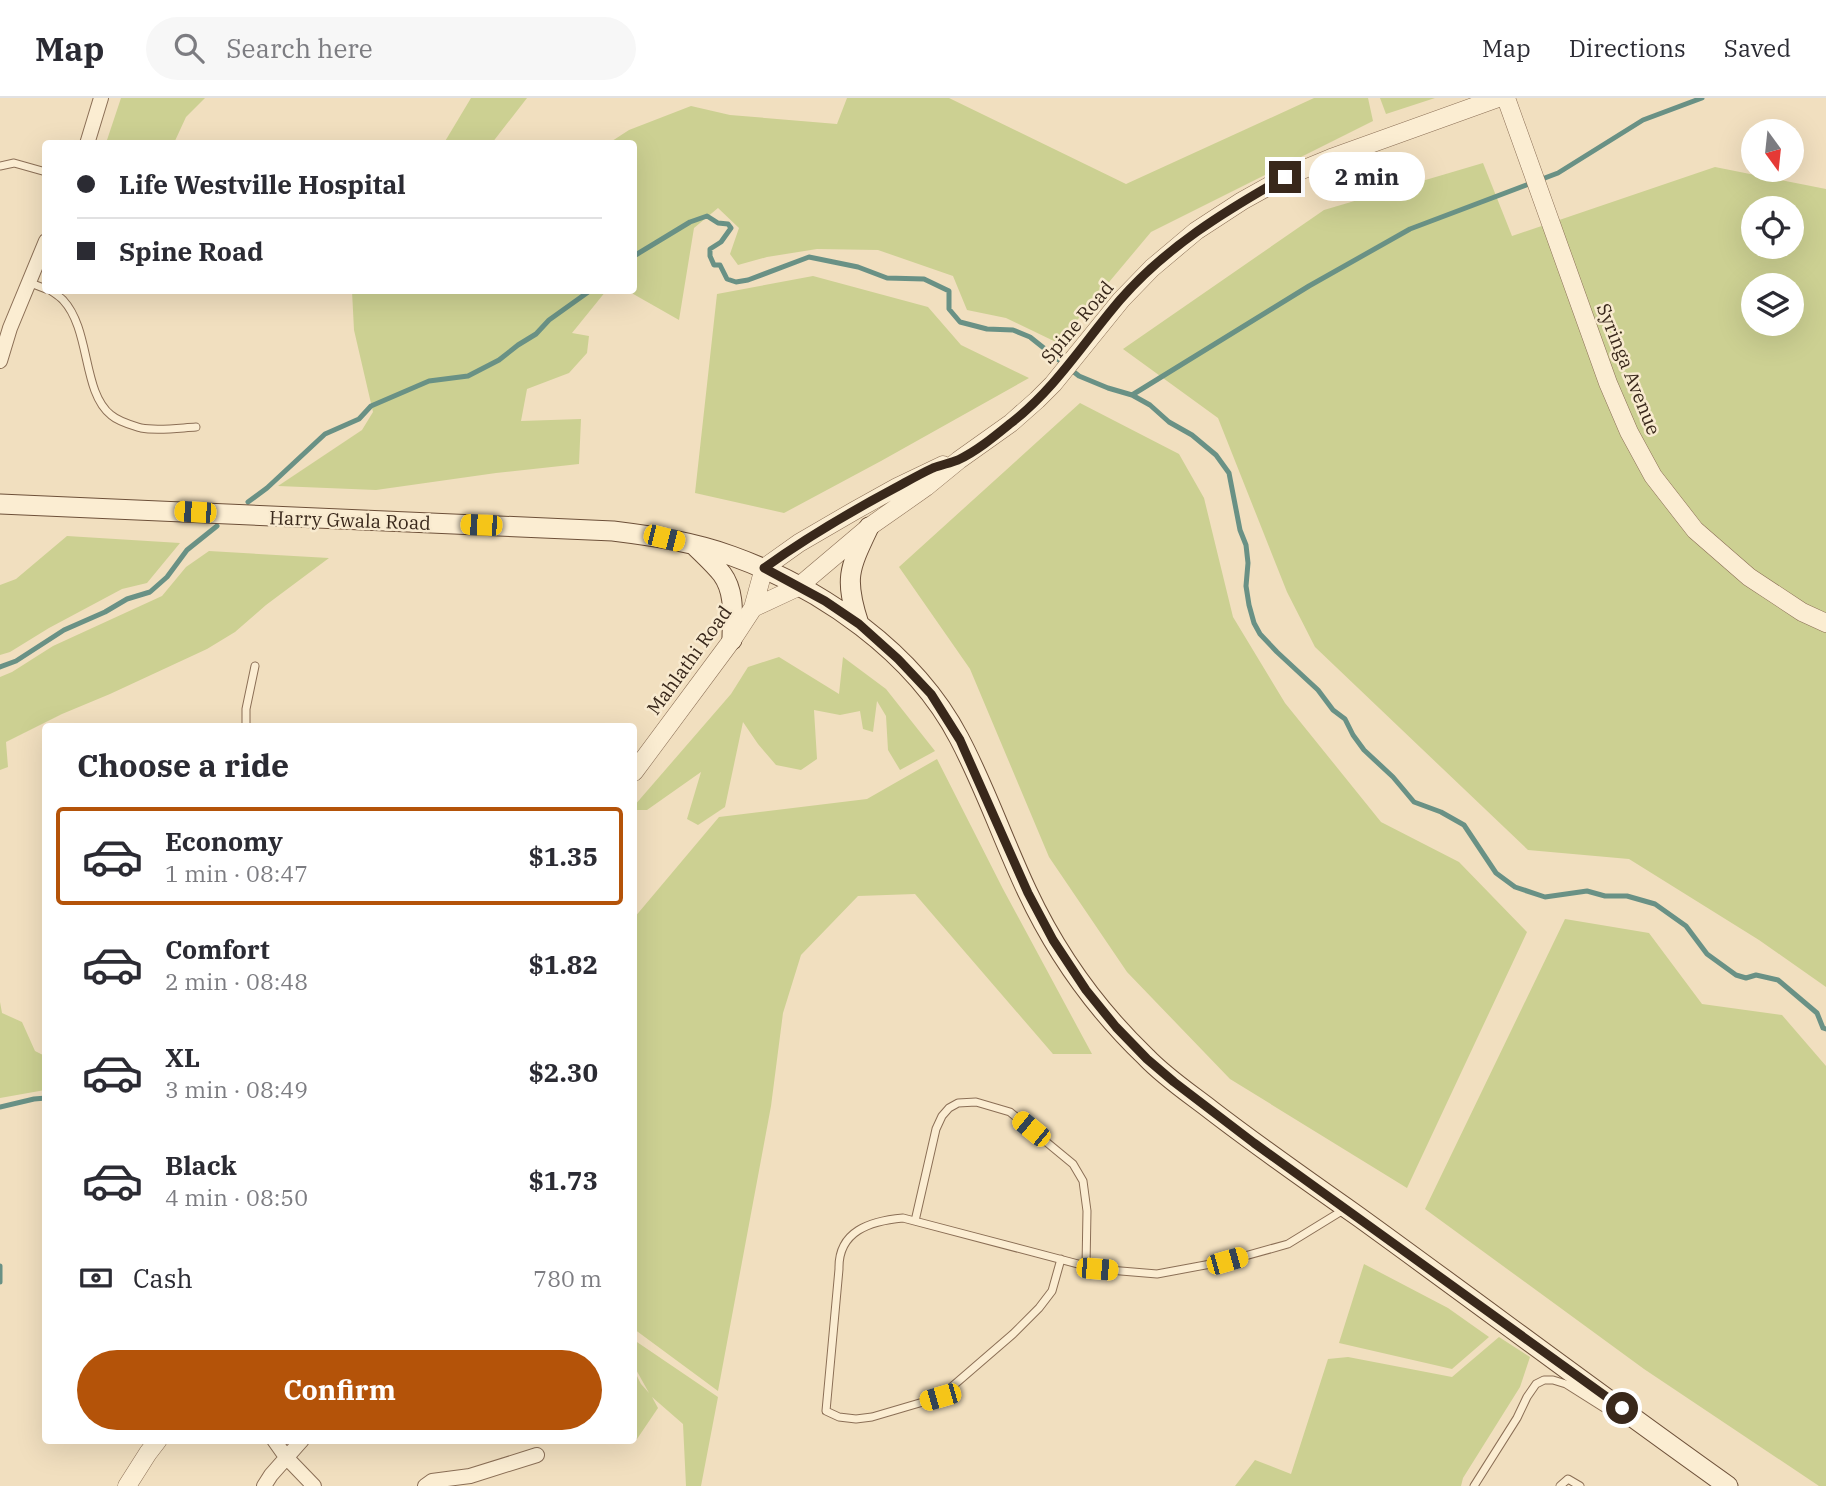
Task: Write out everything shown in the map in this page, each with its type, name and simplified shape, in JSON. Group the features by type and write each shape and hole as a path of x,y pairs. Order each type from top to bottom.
{"main road":[{"name":"Harry Gwala Road","path":"0,504 613,531 664,538 729,555 764,568 834,606 898,659 931,694 949,720 1028,893 1053,940 1086,990 1147,1059 1254,1143 1728,1486"},
{"path":"859,624 849,586 850,572 869,527"},
{"path":"695,545 722,574 729,586 732,601 732,640"}],"street":[{"path":"88,140 101,98"},
{"name":"Spine Road","path":"798,587 869,527 1011,423 1037,400 1121,300 1152,268 1196,231 1285,177 1498,98"},
{"name":"Syringa Avenue","path":"1506,98 1608,383 1629,432 1654,476 1695,530 1749,577 1802,612 1826,623"},
{"path":"0,361 42,249"},
{"name":"Spine Road","path":"764,568 799,543 887,492 933,468 959,460"},
{"name":"Mahlathi Road","path":"637,768 753,608 764,568"},
{"name":"Mahlathi Road","path":"753,608 798,587"},
{"path":"127,1486 155,1444"},
{"path":"277,1444 314,1486"},
{"path":"264,1486 298,1444"},
{"path":"425,1486 432,1481 470,1476 537,1455"}],"lane":[{"path":"0,166 14,163 42,171"},
{"path":"28,282 42,288"},
{"path":"54,294 62,299 79,326 99,401 109,415 145,429 196,427"},
{"path":"246,723 246,709 256,666"},
{"path":"915,1222 936,1129 942,1116 958,1103 976,1102 1010,1112 1073,1164 1083,1181 1087,1211 1086,1266"},
{"path":"1061,1259 1052,1290 1039,1308 940,1397 872,1417 856,1419 827,1413 825,1406 839,1256 849,1237 873,1223 903,1218 915,1222 1061,1259 1097,1269 1157,1274 1227,1261 1288,1244 1346,1208"},
{"path":"1474,1486 1536,1384 1553,1380 1566,1384 1606,1410"},
{"path":"1627,1424 1710,1473"},
{"path":"1561,1486 1568,1479 1580,1486"}],"green space":[{"path":"121,98 205,98 186,117 175,140 107,140"},
{"path":"471,98 527,98 494,140 446,140"},
{"path":"847,98 949,98 1126,184 1314,98 1368,98 1373,121 1151,232 1058,343 1006,318 967,310 953,276 878,250 817,249 738,265 730,254 739,228 718,208 694,228 679,320 633,294 637,294 637,140 614,140 629,130 691,106 730,115 837,124"},
{"path":"1380,98 1435,98 1386,114"},
{"path":"1483,163 1512,236 1715,167 1741,172 1741,182 1791,182 1826,189 1826,987 1759,940 1629,859 1528,850 1315,647 1287,592 1218,418 1123,349 1324,210"},
{"path":"813,276 928,307 961,345 1029,378 784,513 695,493 717,294"},
{"path":"352,294 604,294 572,333 589,336 587,353 569,373 527,389 521,421 581,419 579,464 376,490 278,486 362,430 373,412 354,330"},
{"path":"1080,403 1179,454 1204,498 1233,617 1285,703 1381,822 1459,862 1527,932 1407,1188 1230,1079 1127,972 1049,857 970,669 899,567"},
{"path":"67,536 180,543 147,583 122,589 10,652 0,655 0,585 16,579"},
{"path":"209,551 329,558 235,632 207,649 42,723 6,742 8,767 0,770 0,677 53,646 162,596 186,567"},
{"path":"779,657 839,694 843,657 886,689 935,751 900,770 888,750 886,716 877,701 873,732 863,729 860,711 840,715 814,710 817,759 801,770 776,765 743,722 725,807 698,825 687,819 701,772 647,810 637,810 637,803 731,694 748,667"},
{"path":"937,759 1092,1054 1053,1054 915,894 858,896 801,955 783,1013 771,1106 718,1391 637,1331 637,914 719,817 867,799"},
{"path":"1565,919 1649,933 1702,1004 1782,1015 1826,1066 1826,1486 1819,1486 1644,1369 1425,1209"},
{"path":"0,1002 2,1013 22,1022 35,1051 42,1054 42,1091 0,1098"},
{"path":"1364,1264 1448,1308 1489,1337 1452,1369 1339,1343"},
{"path":"1499,1337 1530,1357 1520,1387 1463,1478 1461,1486 1235,1486 1255,1460 1291,1474 1328,1359 1348,1357 1452,1377"},
{"path":"637,1342 718,1397 701,1486 686,1486 683,1424 652,1397 658,1408 637,1439 637,1376 649,1393 637,1371"}],"waterway":[{"path":"1132,395 1309,286 1410,229 1558,173 1643,120 1702,98"},
{"path":"637,254 690,222 707,216 718,223 728,224 731,228 721,242 710,249 710,256 714,265 720,265 727,279 736,282 809,257 858,267 887,278 924,279 949,291 949,309 960,322 987,329 1013,330 1030,337 1079,376 1132,395 1150,405 1216,455 1229,473 1240,530 1246,545 1249,605 1260,634 1318,690 1333,710 1345,719 1364,750 1393,777 1414,802 1441,812 1464,825 1496,873 1515,887 1545,897 1587,891 1605,896 1627,896 1655,904 1686,926 1707,954 1736,975 1746,978 1756,975 1778,980 1817,1013 1823,1028 1826,1029"},
{"path":"248,502 325,434 359,419 371,406 429,381 468,376 499,360 585,294"},
{"path":"0,667 16,661 64,630 127,599 150,592 167,577 187,550 217,526"},
{"path":"0,1107 42,1098"},
{"path":"0,1266 0,1282"}],"route":[{"path":"1285,177 1196,231 1152,268 1121,300 1053,384 1011,423 959,460 933,468 897,487 799,543 764,568 842,611 881,642 931,694 960,740 1028,893 1053,940 1086,990 1147,1059 1254,1143 1622,1408"}]}
